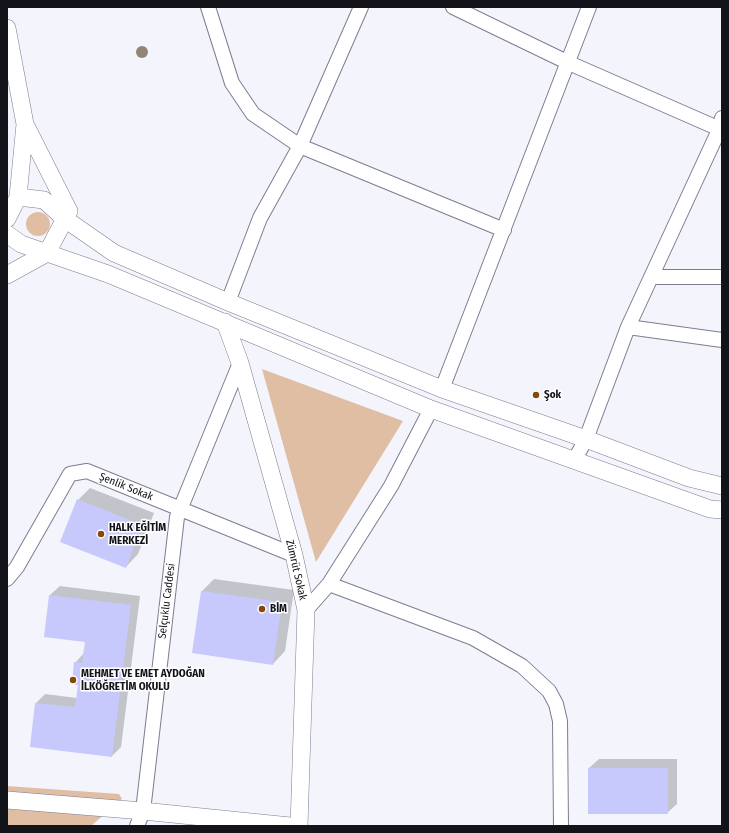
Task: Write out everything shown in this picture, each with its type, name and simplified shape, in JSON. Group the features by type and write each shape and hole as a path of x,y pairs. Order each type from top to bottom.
{"street":[{"path":"208,7 232,83 253,114 300,146 504,230"},
{"path":"228,302 260,218 300,146 361,7"},
{"path":"453,7 569,62 721,126 628,327 586,439 574,461"},
{"path":"442,389 590,7"},
{"path":"7,28 25,124 18,197 7,219"},
{"path":"7,275 47,253 69,211 25,124"},
{"path":"18,197 44,200 65,219 114,253 228,302 442,389 586,439 682,475 722,486"},
{"path":"7,234 21,244 108,274 431,409 574,461 710,508 722,510"},
{"path":"651,277 722,277"},
{"name":"Zümrüt Sokak","path":"225,322 240,363 294,555 306,610 299,826"},
{"path":"628,327 722,340"},
{"name":"Selçuklu Caddesi","path":"140,818 177,517 240,363"},
{"path":"306,610 329,584 391,486 431,409"},
{"name":"Şenlik Sokak","path":"7,579 12,563 70,474 87,471 294,555"},
{"path":"329,584 472,638 522,666 549,691 556,704 560,721 561,826"},
{"path":"7,800 140,818 290,826"}],"shaded area":[{"path":"38,212 43,213 49,219 49,229 43,235 38,236 33,235 27,229 26,224 27,219 33,213"},
{"path":"262,369 403,421 316,562"},
{"path":"7,786 119,794 122,799 91,826 7,826"}],"building":[{"name":"HALK EĞİTİM MERKEZİ","path":"77,499 142,525 126,568 60,542"},
{"path":"201,591 282,602 273,665 192,653"},
{"path":"49,595 131,605 112,757 30,747 35,703 75,707 78,685 72,684 74,662 82,663 85,642 44,637"},
{"path":"588,768 668,768 668,814 588,814"}],"place":[{"name":"Şok","path":"536,395"},
{"name":"HALK EĞİTİM MERKEZİ","path":"101,534"},
{"name":"BİM","path":"262,609"},
{"name":"MEHMET VE EMET AYDOĞAN İLKÖĞRETİM OKULU","path":"73,680"}]}
